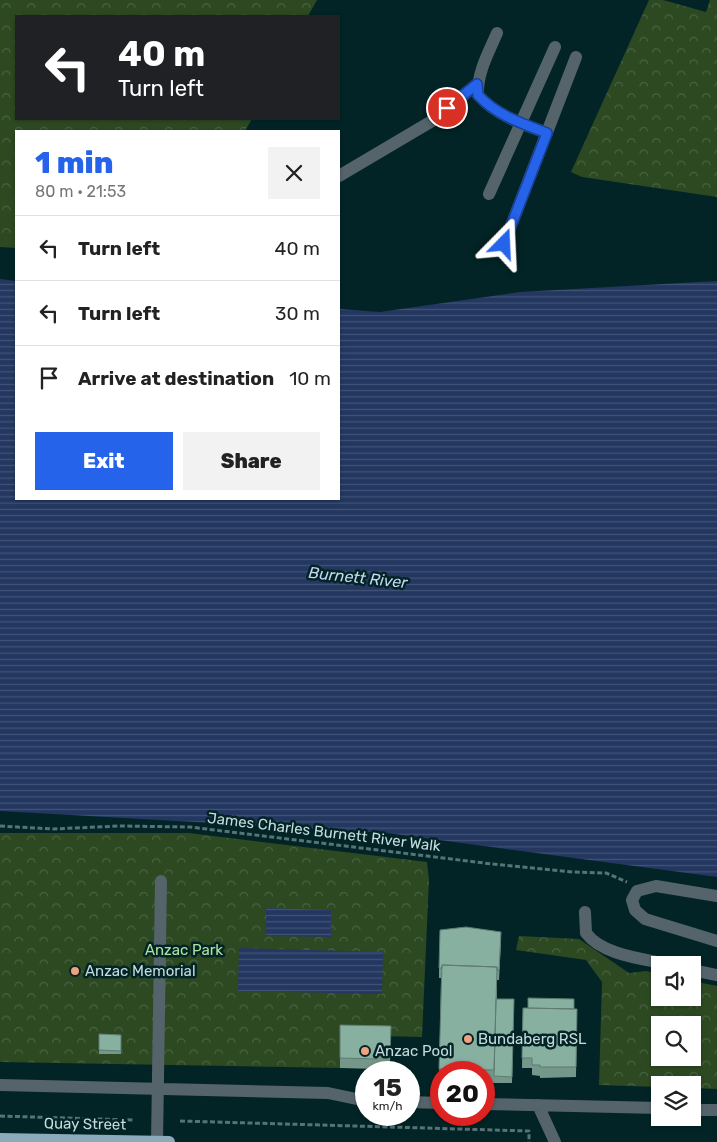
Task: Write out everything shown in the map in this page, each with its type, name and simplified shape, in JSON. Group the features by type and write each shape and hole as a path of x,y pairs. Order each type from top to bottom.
{"main road":[{"name":"Quay Street","path":"0,1139 169,1142"}],"lane":[{"path":"497,33 477,84 478,95 487,105 521,123 547,133"},
{"path":"489,194 555,47"},
{"path":"504,244 576,57"},
{"path":"340,175 432,121 477,84"},
{"path":"157,1142 156,1088 161,880"},
{"path":"717,896 665,886 641,888 632,900 639,915 654,922 717,941"},
{"path":"585,912 586,933 600,945 623,954 651,960"},
{"path":"701,972 717,975"},
{"path":"0,1085 328,1093 355,1099"},
{"path":"495,1104 651,1108"},
{"path":"538,1105 555,1142"},
{"path":"701,1110 717,1110"}],"path":[{"name":"James Charles Burnett River Walk","path":"0,826 53,829 119,826 190,826 501,864 573,872 606,873 641,888"},
{"path":"0,1116 133,1120"},
{"path":"180,1121 529,1131 529,1142"}],"green space":[{"path":"0,0 317,0 309,15 15,15 15,120 251,120 246,130 15,130 15,248 0,247"},
{"path":"649,0 663,0 706,12 710,0 717,0 717,197 582,177 571,172"},
{"name":"Anzac Park","path":"0,833 189,833 427,862 429,880 422,1037 340,1035 340,1068 0,1062"},
{"path":"519,936 579,939 629,973 651,972 651,1006 701,1006 701,983 717,986 717,1089 701,1088 701,1076 651,1076 651,1087 599,1085 602,982 586,960 516,950"}],"water":[{"name":"Burnett River","path":"0,279 15,281 15,500 340,500 340,309 380,312 520,292 717,281 717,877 387,833 0,811"},
{"path":"266,908 331,910 331,937 266,936"},
{"path":"239,948 383,952 382,994 238,991"}],"building":[{"path":"466,927 501,932 499,970 497,970 497,967 442,965 442,968 439,968 440,930"},
{"name":"Bundaberg RSL","path":"442,965 497,967 494,1061 439,1061"},
{"path":"528,998 574,999 574,1009 528,1008"},
{"path":"496,999 514,999 512,1077 495,1076"},
{"path":"523,1008 577,1009 576,1067 540,1067 540,1065 532,1065 532,1058 522,1058"},
{"name":"Anzac Pool","path":"340,1025 391,1026 390,1056 376,1056 377,1059 340,1058"},
{"path":"99,1034 121,1035 121,1051 99,1050"}],"place":[{"name":"Anzac Memorial","path":"75,971"},
{"name":"Bundaberg RSL","path":"468,1039"},
{"name":"Anzac Pool","path":"365,1051"}],"route":[{"path":"447,108 477,84 478,95 487,105 521,123 547,133 504,244"}]}
